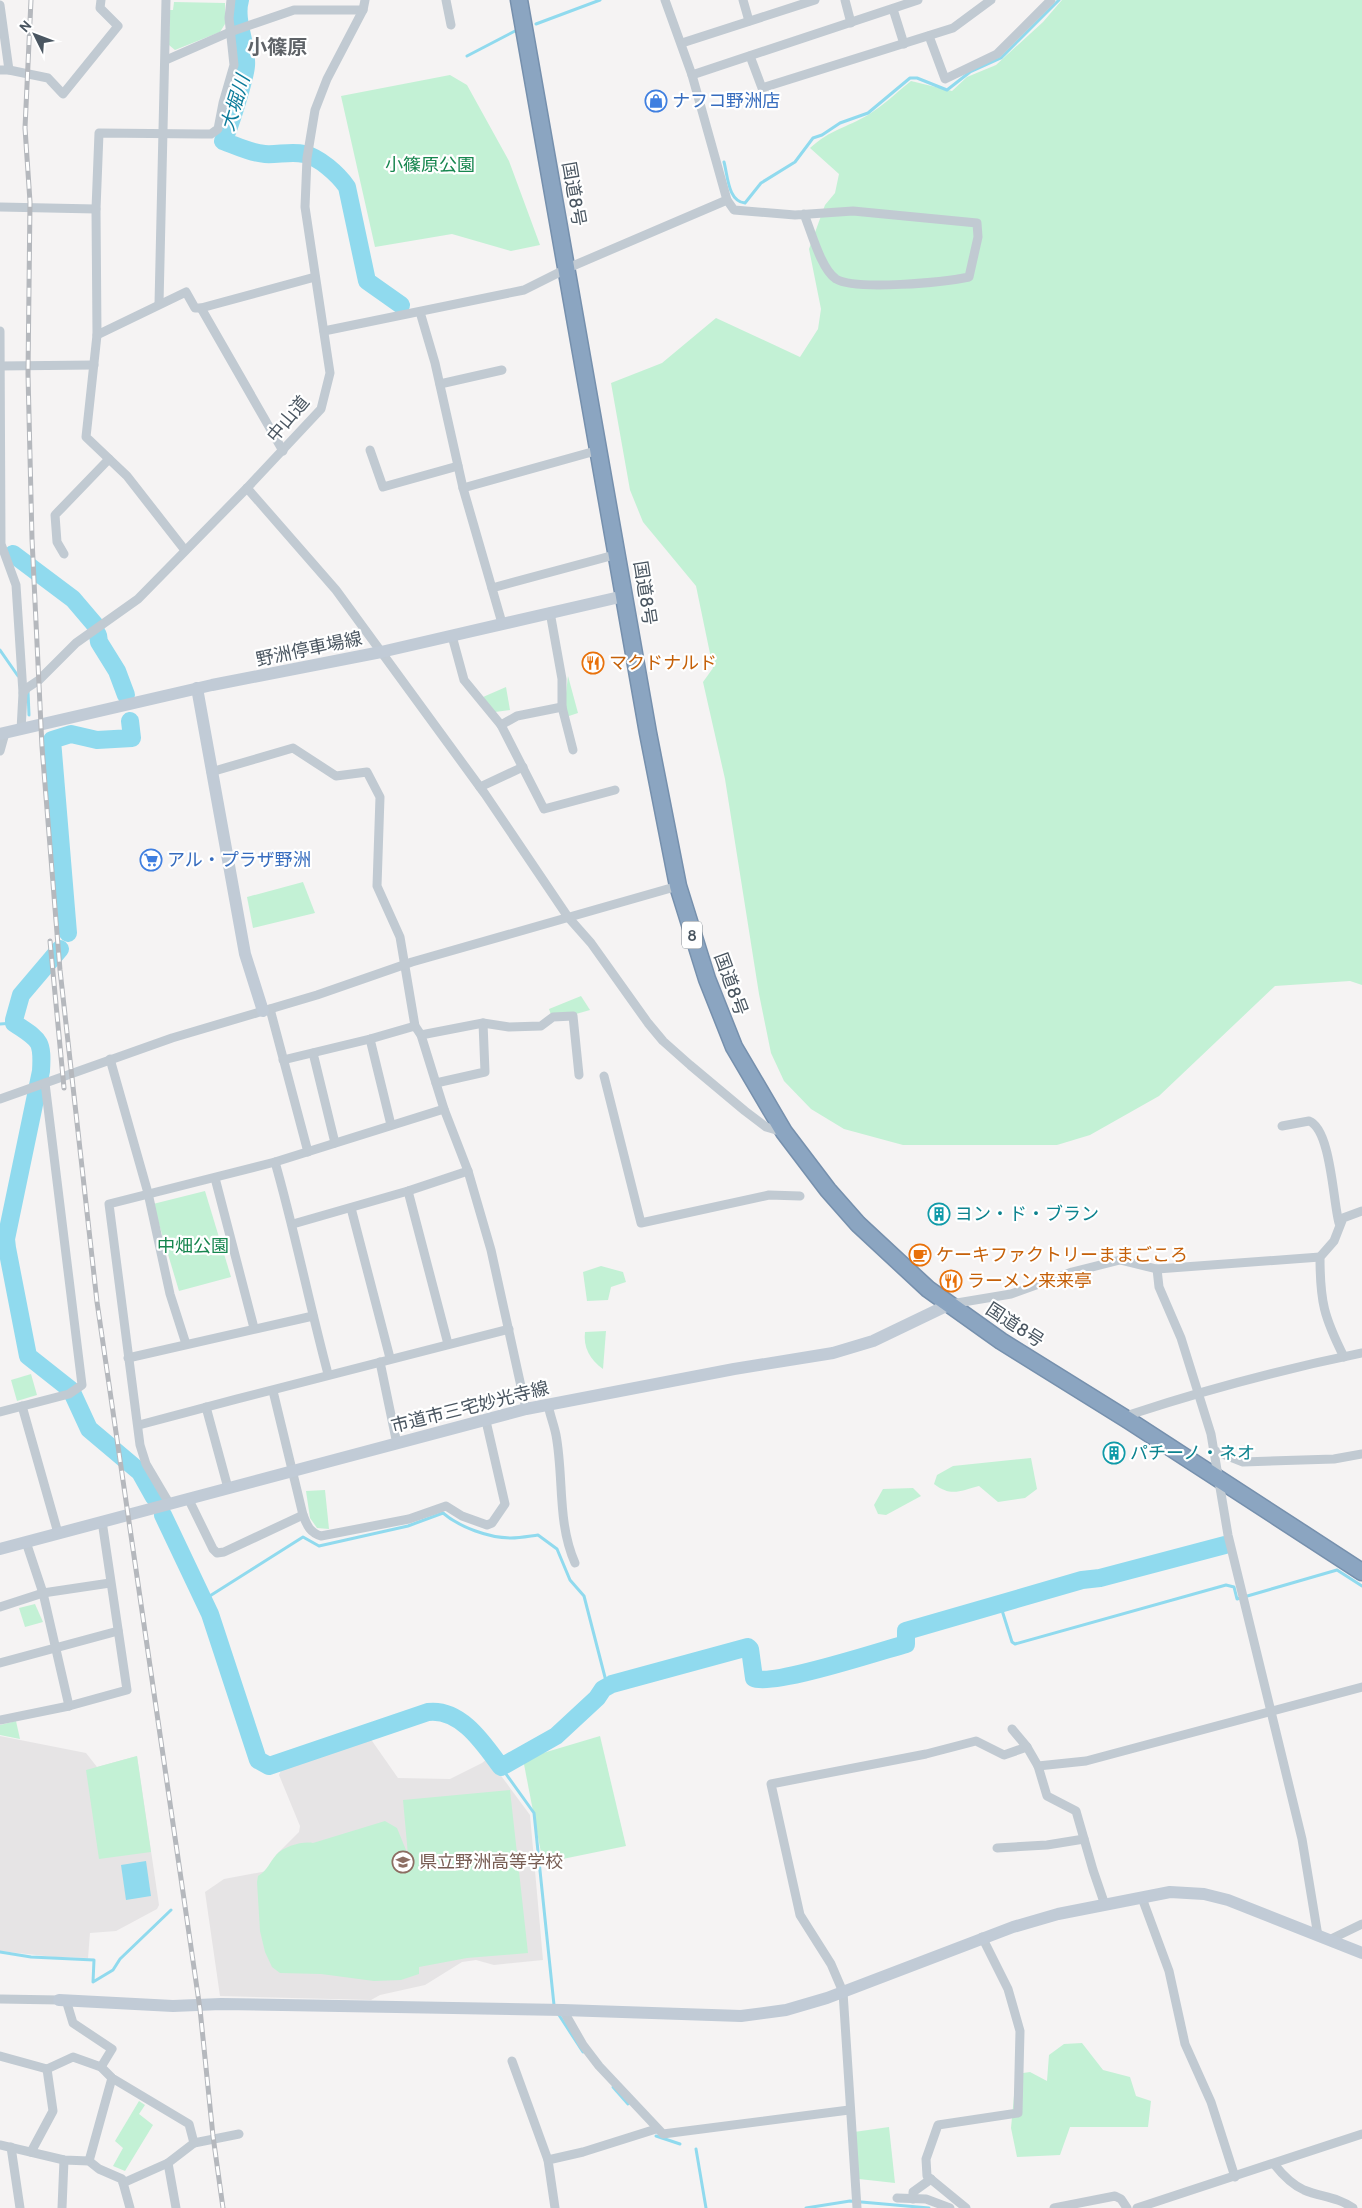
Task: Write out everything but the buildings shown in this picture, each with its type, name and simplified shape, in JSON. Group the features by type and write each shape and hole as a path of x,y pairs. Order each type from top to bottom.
{"highway":[{"name":"国道8号","path":"519,0 568,268 624,596 678,886 720,1014 734,1047 784,1132 828,1190 858,1224 924,1286 948,1305 1001,1340 1362,1572"}],"street":[{"path":"0,5 5,70 48,78 63,94 118,26 100,8 101,0"},
{"path":"159,304 166,0"},
{"path":"184,549 127,476 86,437 96,335 96,209 99,133 211,134 218,129 234,65 231,0"},
{"path":"292,0 294,10"},
{"name":"中山道","path":"23,693 30,685 42,678 64,653 138,598 167,570 184,549 247,488 315,417 324,401 330,373 305,207 308,154 315,110 365,0"},
{"path":"446,0 451,25"},
{"path":"665,0 682,43 726,200 734,210 804,214 852,211 977,223 978,237 969,277 954,280 860,285 836,279 824,265 804,214"},
{"path":"743,0 749,21"},
{"path":"682,43 803,2 815,0"},
{"path":"845,0 851,23"},
{"path":"692,76 918,0"},
{"path":"750,56 762,88 953,28 991,0"},
{"path":"929,36 945,79 997,54 1051,0"},
{"path":"893,9 904,44"},
{"path":"166,60 233,31 294,10 362,10"},
{"path":"324,331 524,290 568,268 726,200"},
{"path":"0,207 96,209"},
{"path":"96,335 186,292 195,308 201,308 315,277"},
{"path":"201,308 283,451"},
{"path":"420,312 440,384 463,488 502,624"},
{"path":"0,331 1,544 16,585 23,693 20,713 21,730"},
{"path":"0,366 94,364"},
{"path":"440,384 502,370"},
{"path":"370,450 383,487 458,466"},
{"path":"463,488 599,450"},
{"path":"64,554 57,542 56,516 109,459"},
{"path":"247,488 336,590 480,788 568,917 591,943 663,1041 766,1127 784,1132"},
{"path":"492,588 618,554"},
{"name":"野洲停車場線","path":"3,734 198,688 381,652 624,596"},
{"path":"550,612 562,679 562,707 573,750"},
{"path":"452,636 464,680 501,725 544,810 615,790"},
{"path":"198,688 211,772 245,954 284,1060 308,1152"},
{"path":"501,725 517,716 562,707"},
{"path":"0,751 3,734"},
{"path":"211,772 293,748 336,776 367,772 380,797 377,886 400,937 403,965 415,1026 421,1035 444,1109 468,1171 491,1250 526,1409"},
{"path":"480,788 523,767"},
{"path":"0,1099 110,1059 403,965 568,917 593,912 678,886"},
{"path":"421,1035 483,1023 517,1027 541,1026 553,1018 573,1016 578,1075"},
{"path":"436,1083 485,1072 483,1023"},
{"path":"284,1060 370,1040 415,1026"},
{"path":"370,1040 392,1125"},
{"path":"313,1053 335,1143"},
{"path":"110,1059 148,1193 170,1294 186,1344"},
{"path":"604,1076 641,1223 769,1195 800,1196"},
{"path":"0,1412 72,1392 82,1385 45,1083"},
{"path":"169,1503 146,1464 140,1445 139,1425 128,1358 108,1204 275,1162 444,1109"},
{"path":"948,1305 1011,1294 1072,1272 1120,1260 1157,1269 1243,1265 1320,1257 1334,1242 1339,1223 1331,1174 1320,1129 1309,1121 1282,1126"},
{"path":"275,1162 293,1224 328,1374"},
{"path":"293,1224 408,1191 468,1171"},
{"path":"215,1178 254,1328"},
{"path":"408,1191 448,1344"},
{"path":"351,1208 390,1358"},
{"path":"1339,1223 1350,1214 1362,1211"},
{"path":"1320,1257 1320,1296 1328,1323 1344,1357"},
{"path":"1157,1269 1159,1287 1180,1338 1215,1451 1217,1478 1229,1541 1272,1713 1324,1938"},
{"name":"市道市三宅妙光寺線","path":"0,1549 526,1409 734,1369 833,1353 873,1341 948,1305"},
{"path":"128,1358 313,1316"},
{"path":"139,1425 273,1391 328,1374 509,1329"},
{"path":"1128,1420 1132,1414 1198,1393 1280,1370 1362,1353"},
{"path":"380,1362 397,1444"},
{"path":"273,1391 303,1515 308,1527 314,1534 321,1536 409,1520 446,1506 462,1516 487,1525 492,1523 505,1504 486,1421"},
{"path":"548,1405 556,1435 564,1528 568,1546 575,1563"},
{"path":"22,1406 58,1533"},
{"path":"206,1407 228,1488"},
{"path":"1215,1451 1244,1462 1334,1459 1362,1454"},
{"path":"188,1498 212,1549 217,1553 303,1515"},
{"path":"0,1720 69,1706 126,1690 102,1521"},
{"path":"26,1542 43,1593 69,1706"},
{"path":"0,1607 43,1593 110,1583"},
{"path":"0,1663 118,1631"},
{"path":"1038,1766 1086,1761 1272,1713 1362,1687"},
{"path":"1012,1729 1027,1747 1038,1766 1047,1796 1076,1812 1105,1905"},
{"path":"857,2208 849,2110 843,1992 831,1964 800,1915 771,1784 926,1754 976,1740 1004,1755 1027,1747"},
{"path":"997,1848 1047,1845 1084,1839"},
{"path":"0,1999 62,2000 173,2006 221,2004 563,2010 741,2016 786,2010 843,1992 982,1937 1058,1914 1170,1892 1204,1894 1228,1900 1362,1953"},
{"path":"1142,1898 1169,1971 1185,2044 1211,2102 1235,2177"},
{"path":"1324,1938 1362,1924"},
{"path":"966,2208 927,2176 925,2168 926,2159 938,2125 1018,2114 1020,2031 1008,1989 982,1937"},
{"path":"62,2000 73,2023 112,2048 101,2067"},
{"path":"563,2010 583,2045 656,2129 663,2134 849,2110"},
{"path":"0,2056 47,2069 73,2057 101,2067 112,2078 190,2124 194,2143"},
{"path":"512,2060 548,2160 555,2208"},
{"path":"31,2152 53,2111 47,2069"},
{"path":"89,2161 112,2078"},
{"path":"548,2160 584,2152 656,2129"},
{"path":"123,2183 168,2163 194,2143 239,2134"},
{"path":"1137,2208 1362,2134"},
{"path":"0,2145 64,2160 89,2161 100,2169 118,2176 123,2183 130,2208"},
{"path":"11,2148 20,2208"},
{"path":"62,2208 64,2160"},
{"path":"168,2163 176,2208"},
{"path":"1274,2164 1280,2172 1303,2190 1331,2197 1353,2208"},
{"path":"913,2199 913,2192 931,2179"},
{"path":"1054,2208 1115,2196 1121,2199 1127,2208"},
{"path":"897,2198 926,2199 945,2207"}],"shaded area":[{"path":"0,1736 86,1753 97,1767 137,1756 159,1905 157,1909 116,1931 90,1933 88,1958 54,1957 0,1951"},
{"name":"県立野洲高等学校","path":"370,1738 398,1778 450,1779 488,1758 530,1815 543,1960 494,1965 476,1960 462,1962 425,1985 380,1995 371,2000 220,1996 205,1892 224,1879 267,1871 277,1854 299,1832 300,1826 279,1775 282,1768"}],"green space":[{"path":"1062,0 1362,0 1362,985 1350,981 1275,986 1159,1096 1090,1135 1057,1145 903,1145 844,1129 811,1109 784,1081 771,1053 759,994 725,779 703,682 713,668 696,586 643,522 630,490 611,383 662,363 716,318 800,357 818,329 821,309 809,249 825,205 835,193 839,174 810,148 832,133 874,111 911,81 952,91 967,77 996,65 1043,22"},
{"path":"174,2 225,3 225,24 220,32 175,50 169,45 170,10 173,10"},
{"name":"小篠原公園","path":"450,75 467,85 509,161 540,245 511,251 452,234 375,247 341,96"},
{"path":"568,676 578,713 566,717 564,710"},
{"path":"506,687 510,710 495,712 483,697"},
{"path":"303,882 315,913 253,928 247,897"},
{"path":"581,996 590,1010 576,1014 551,1015 549,1009"},
{"name":"中畑公園","path":"205,1191 231,1277 179,1291 153,1204"},
{"path":"601,1266 623,1272 626,1282 611,1287 608,1300 587,1301 583,1272"},
{"path":"606,1331 603,1369 594,1362 588,1353 585,1343 585,1332"},
{"path":"31,1374 37,1395 17,1401 11,1380"},
{"path":"1031,1458 1037,1489 1025,1498 998,1502 979,1486 951,1492 934,1484 937,1475 953,1466"},
{"path":"913,1488 921,1496 886,1515 878,1514 874,1505 883,1489"},
{"path":"325,1490 329,1529 317,1528 310,1518 306,1491"},
{"path":"35,1604 43,1622 25,1627 19,1608"},
{"path":"16,1721 20,1739 0,1735 0,1725"},
{"path":"600,1736 626,1846 543,1863 523,1759"},
{"path":"137,1756 151,1852 99,1859 86,1770"},
{"name":"県立野洲高等学校","path":"510,1790 528,1953 467,1958 419,1967 419,1974 401,1980 374,1981 321,1974 280,1973 272,1967 265,1952 260,1931 257,1882 258,1876 279,1852 294,1845 313,1843 385,1821 397,1828 408,1855 403,1800"},
{"path":"1082,2043 1103,2070 1130,2077 1136,2096 1151,2101 1148,2127 1070,2127 1060,2155 1017,2157 1011,2128 1016,2074 1030,2072 1047,2081 1049,2055 1064,2044"},
{"path":"139,2101 145,2105 139,2114 153,2125 125,2171 113,2166 123,2148 115,2141"},
{"path":"889,2127 895,2183 859,2179 854,2132"}],"water":[{"path":"146,1861 151,1896 126,1900 121,1865"}],"waterway":[{"name":"大堀川","path":"240,0 239,16 246,66 229,127 223,141 259,153 304,154 322,162 339,177 347,187 367,281 401,305"},
{"path":"536,24 600,0"},
{"path":"724,162 732,193 735,198 745,203 761,183 795,162 813,138 822,135 840,123 868,113 910,78 917,78 947,90 970,72 1001,58 1059,0"},
{"path":"467,56 515,31"},
{"path":"13,554 73,599 96,626"},
{"path":"98,635 99,642 117,671 126,695"},
{"path":"0,650 18,676"},
{"path":"28,691 29,715"},
{"path":"68,933 52,740 71,734 97,740 132,738 130,721"},
{"path":"48,737 52,740"},
{"path":"60,949 21,995 14,1020 14,1023 38,1041 41,1052 41,1071 6,1239 7,1248 28,1356 71,1390 89,1429 140,1472 154,1497"},
{"path":"0,1024 14,1023"},
{"path":"205,1599 303,1537 319,1546 408,1526 443,1513 457,1523 484,1534 502,1538 538,1535 557,1549 570,1580 584,1596 607,1685"},
{"path":"163,1515 210,1614 258,1760 269,1766 428,1712 440,1712 451,1716 471,1729 501,1767 556,1736 597,1698 603,1689 612,1684 748,1647 750,1649 754,1678 764,1679 803,1673 906,1644 906,1631 1082,1580 1100,1578 1225,1545"},
{"path":"1000,1604 1012,1642 1015,1644 1226,1585 1234,1587 1237,1599 1337,1570 1362,1586"},
{"path":"501,1767 534,1813 554,2005"},
{"path":"0,1952 31,1957 94,1960 93,1982 113,1970 120,1959 171,1910"},
{"path":"559,2015 583,2052"},
{"path":"613,2087 628,2104"},
{"path":"656,2136 680,2144"},
{"path":"696,2149 706,2208"},
{"path":"806,2208 850,2201 929,2208"}],"railway":[{"path":"31,0 25,128 30,202 28,374 32,539 42,747 60,970 97,1302 200,2009 213,2136 223,2208"},
{"path":"50,941 64,1088"}],"place":[{"name":"ナフコ野洲店","path":"656,101"},
{"name":"マクドナルド","path":"593,663"},
{"name":"アル・プラザ野洲","path":"151,860"},
{"name":"ヨン・ド・ブラン","path":"939,1214"},
{"name":"ケーキファクトリーままごころ","path":"920,1255"},
{"name":"ラーメン来来亭","path":"951,1281"},
{"name":"パチーノ・ネオ","path":"1114,1453"},
{"name":"県立野洲高等学校","path":"403,1862"}],"district":[{"name":"小篠原","path":"277,47"}]}
